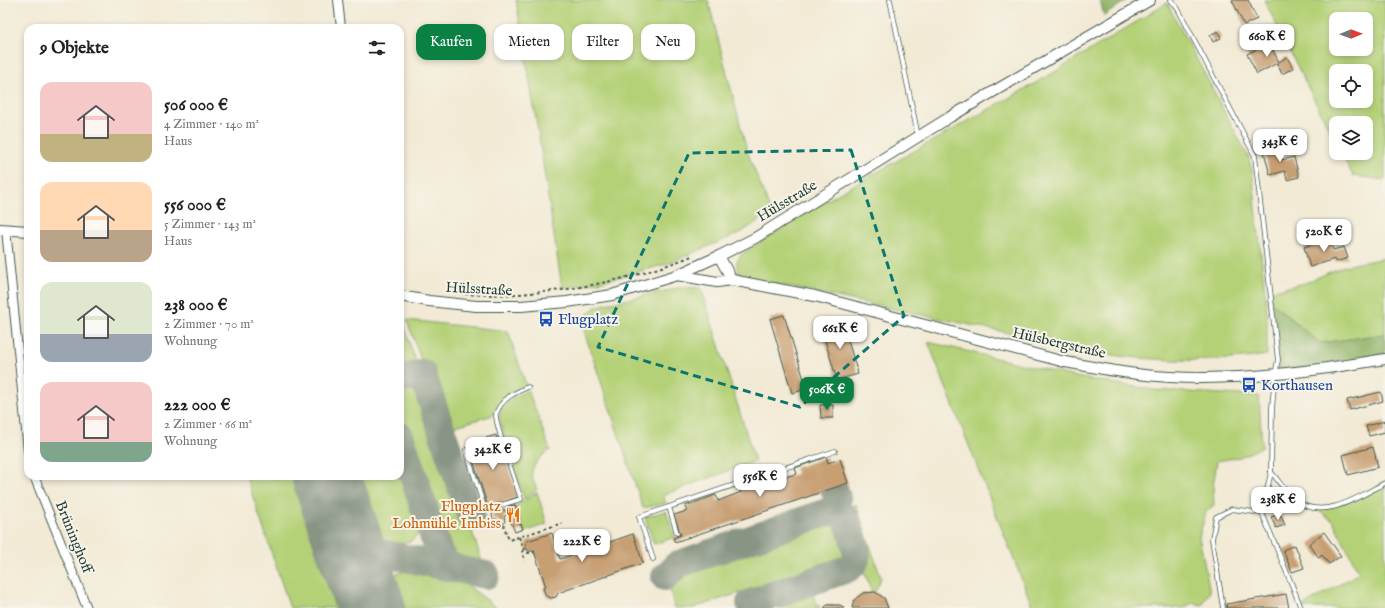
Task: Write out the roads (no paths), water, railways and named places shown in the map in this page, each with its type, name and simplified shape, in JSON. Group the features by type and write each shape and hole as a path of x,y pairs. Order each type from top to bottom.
{"street":[{"path":"338,0 341,24"},
{"name":"Hülsstraße","path":"404,297 476,306 521,306 567,302 612,295 677,275 720,256 755,238 950,117 1150,0"},
{"path":"24,231 3,229 24,415"},
{"path":"720,256 732,280"},
{"name":"Hülsbergstraße","path":"677,275 717,282 732,280 815,296 1061,361 1098,368 1169,377 1211,378 1275,375 1385,359"},
{"name":"Brüninghoff","path":"36,480 87,608"}],"lane":[{"path":"890,0 917,131 920,137"},
{"path":"1171,0 1182,16 1255,156 1278,360 1272,408 1271,472 1262,513 1301,608"},
{"path":"466,450 485,510 521,499 495,419 500,406 507,398 528,387"},
{"path":"653,559 639,517 835,451"},
{"path":"1271,472 1296,501 1316,509 1332,507 1354,499 1385,483"},
{"path":"669,507 677,533"},
{"path":"1223,608 1212,539 1216,517 1232,509 1262,513"}],"place":[{"name":"Flugplatz","path":"546,319"},
{"name":"Korthausen","path":"1249,385"},
{"name":"Flugplatz Lohmühle Imbiss","path":"513,515"}]}
